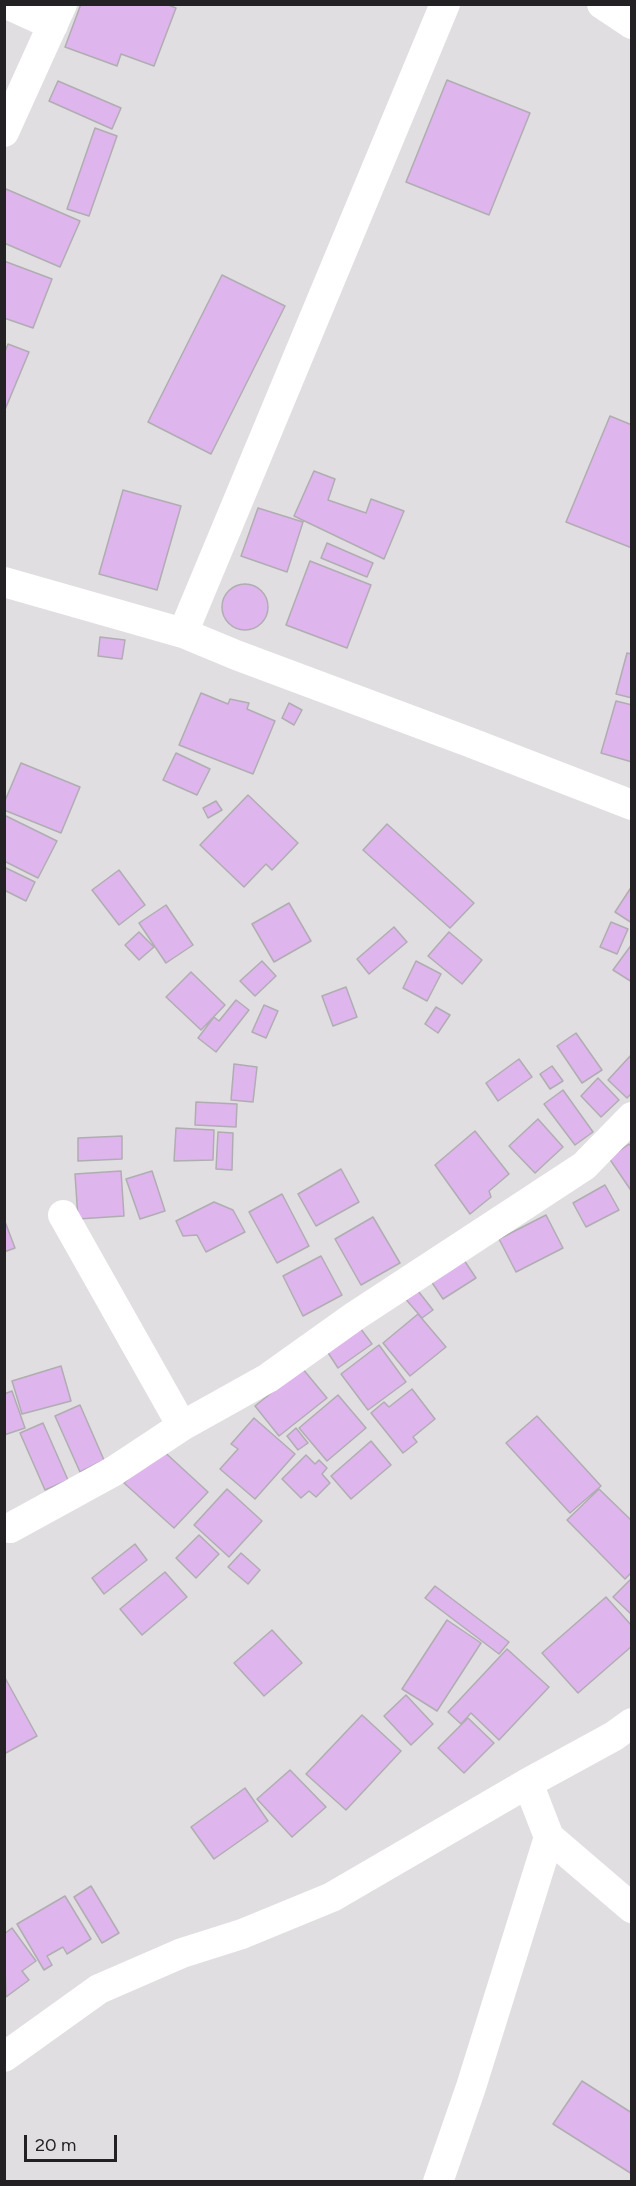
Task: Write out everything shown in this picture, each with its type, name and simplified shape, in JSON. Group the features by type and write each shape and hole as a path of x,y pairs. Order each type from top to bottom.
{"street":[{"path":"4,132 58,15 7,4"},
{"path":"183,633 445,4"},
{"path":"602,4 632,24"},
{"path":"4,582 183,633 632,806"},
{"path":"10,1528 114,1471 182,1426 268,1378 355,1316 584,1166 632,1117"},
{"path":"63,1215 182,1426"},
{"path":"4,2057 99,1989 182,1953 242,1934 332,1896 614,1736 632,1723"},
{"path":"528,1783 549,1837 632,1908"},
{"path":"438,2181 471,2086 549,1837"}],"building":[{"path":"81,4 166,4 176,8 154,66 121,54 117,66 65,47"},
{"path":"447,80 530,113 489,215 406,182"},
{"path":"58,81 121,108 112,129 49,101"},
{"path":"95,128 117,136 89,216 67,209"},
{"path":"6,189 80,221 60,267 4,243 4,193"},
{"path":"4,261 52,279 33,328 4,318"},
{"path":"222,275 285,306 211,454 148,422"},
{"path":"8,344 29,352 4,412 4,354"},
{"path":"610,416 632,425 632,548 566,522"},
{"path":"314,471 335,479 328,500 366,513 371,499 404,511 384,559 294,516"},
{"path":"123,490 181,506 157,590 99,574"},
{"path":"258,508 303,522 287,572 241,556"},
{"path":"327,543 373,563 367,577 321,558"},
{"path":"310,561 371,585 347,648 286,625"},
{"path":"245,584 261,591 268,607 261,623 245,630 229,623 222,607 229,591"},
{"path":"100,637 125,640 122,659 98,656"},
{"path":"627,653 632,654 632,698 616,694"},
{"path":"201,693 228,704 230,699 249,703 247,709 275,721 253,774 179,745"},
{"path":"616,701 632,705 632,762 601,753"},
{"path":"289,703 302,710 294,725 282,718"},
{"path":"176,753 210,769 197,795 163,780"},
{"path":"21,763 80,787 61,833 4,810 4,803"},
{"path":"248,795 298,843 272,870 266,864 244,887 200,845"},
{"path":"216,801 222,810 208,818 203,808"},
{"path":"4,815 57,841 38,878 4,861"},
{"path":"387,824 474,903 450,928 363,850"},
{"path":"4,867 35,882 26,901 4,890"},
{"path":"119,870 145,905 119,925 92,890"},
{"path":"632,886 632,923 615,912"},
{"path":"289,903 311,941 274,962 252,924"},
{"path":"166,905 193,945 166,963 139,923"},
{"path":"611,922 628,929 617,954 600,947"},
{"path":"394,927 407,942 369,974 357,959"},
{"path":"139,932 154,947 139,960 125,945"},
{"path":"449,932 482,960 462,984 428,956"},
{"path":"632,944 632,982 613,970"},
{"path":"262,961 276,976 255,996 240,981"},
{"path":"416,961 441,974 427,1001 403,988"},
{"path":"191,972 225,1005 201,1030 166,997"},
{"path":"346,987 357,1017 333,1026 322,996"},
{"path":"236,1000 249,1010 216,1052 198,1038 214,1017 219,1021"},
{"path":"264,1005 278,1011 266,1038 252,1032"},
{"path":"436,1007 450,1015 438,1033 425,1024"},
{"path":"576,1033 602,1070 582,1083 557,1046"},
{"path":"632,1054 632,1093 627,1098 608,1080"},
{"path":"519,1059 532,1077 498,1101 486,1083"},
{"path":"234,1064 257,1067 253,1102 231,1100"},
{"path":"552,1066 563,1081 550,1089 540,1074"},
{"path":"598,1078 619,1100 601,1117 581,1096"},
{"path":"563,1090 593,1132 575,1145 544,1104"},
{"path":"196,1102 237,1104 236,1127 195,1125"},
{"path":"538,1119 563,1147 535,1173 509,1146"},
{"path":"176,1128 214,1130 213,1160 174,1161"},
{"path":"475,1131 509,1174 489,1191 491,1197 470,1214 435,1165"},
{"path":"218,1132 233,1133 232,1170 216,1169"},
{"path":"122,1136 122,1159 78,1161 78,1138"},
{"path":"629,1144 632,1147 632,1192 609,1158"},
{"path":"341,1169 359,1202 316,1226 298,1194"},
{"path":"121,1171 124,1216 78,1219 75,1174"},
{"path":"152,1171 165,1211 140,1219 126,1179"},
{"path":"605,1185 619,1210 586,1227 573,1203"},
{"path":"282,1194 309,1246 277,1263 249,1212"},
{"path":"214,1202 233,1210 245,1232 206,1252 197,1235 183,1236 176,1221"},
{"path":"546,1215 563,1248 516,1272 499,1239"},
{"path":"373,1217 400,1263 361,1285 335,1239"},
{"path":"4,1219 15,1248 4,1252"},
{"path":"321,1256 342,1295 303,1316 283,1276"},
{"path":"462,1257 476,1278 443,1299 429,1278"},
{"path":"415,1287 433,1310 422,1318 403,1296"},
{"path":"418,1314 446,1347 410,1376 383,1343"},
{"path":"358,1325 372,1344 338,1368 325,1348"},
{"path":"379,1345 406,1382 368,1410 341,1374"},
{"path":"61,1366 71,1401 22,1414 12,1381"},
{"path":"302,1368 327,1398 279,1436 255,1406"},
{"path":"412,1389 435,1419 413,1437 417,1442 403,1453 371,1413 384,1402 389,1407"},
{"path":"12,1391 25,1428 4,1435 4,1394"},
{"path":"338,1395 366,1428 327,1461 299,1428"},
{"path":"80,1405 104,1460 80,1472 55,1416"},
{"path":"537,1416 601,1486 570,1513 506,1443"},
{"path":"254,1418 295,1454 255,1499 220,1469 238,1449 231,1444"},
{"path":"43,1423 68,1480 45,1490 20,1433"},
{"path":"296,1428 308,1443 298,1450 287,1436"},
{"path":"371,1441 391,1465 351,1499 331,1476"},
{"path":"158,1446 208,1492 174,1528 124,1483"},
{"path":"306,1455 315,1464 319,1460 327,1468 322,1474 330,1483 316,1497 309,1491 301,1498 282,1479"},
{"path":"227,1489 262,1521 229,1557 194,1525"},
{"path":"599,1489 632,1521 632,1572 625,1579 567,1520"},
{"path":"199,1535 219,1554 196,1578 176,1558"},
{"path":"135,1544 147,1560 104,1594 92,1578"},
{"path":"241,1553 260,1570 248,1584 228,1567"},
{"path":"165,1572 187,1597 142,1635 120,1609"},
{"path":"632,1578 632,1615 613,1597"},
{"path":"435,1586 509,1642 499,1654 425,1598"},
{"path":"606,1597 632,1626 632,1646 578,1693 542,1653"},
{"path":"447,1620 481,1643 437,1711 402,1689"},
{"path":"272,1630 302,1663 264,1696 234,1663"},
{"path":"507,1649 549,1687 499,1740 471,1713 461,1724 448,1712"},
{"path":"4,1676 37,1736 4,1754"},
{"path":"406,1695 433,1724 411,1745 384,1716"},
{"path":"362,1715 401,1751 346,1810 306,1774"},
{"path":"468,1718 494,1743 464,1773 438,1748"},
{"path":"290,1770 326,1807 292,1837 257,1799"},
{"path":"245,1788 268,1821 214,1859 191,1827"},
{"path":"91,1886 119,1933 102,1943 74,1897"},
{"path":"65,1896 91,1939 67,1954 63,1947 47,1956 52,1965 44,1970 17,1924"},
{"path":"12,1928 36,1961 22,1971 29,1980 6,1997 4,1934"},
{"path":"582,2081 632,2113 632,2174 553,2124"}]}
